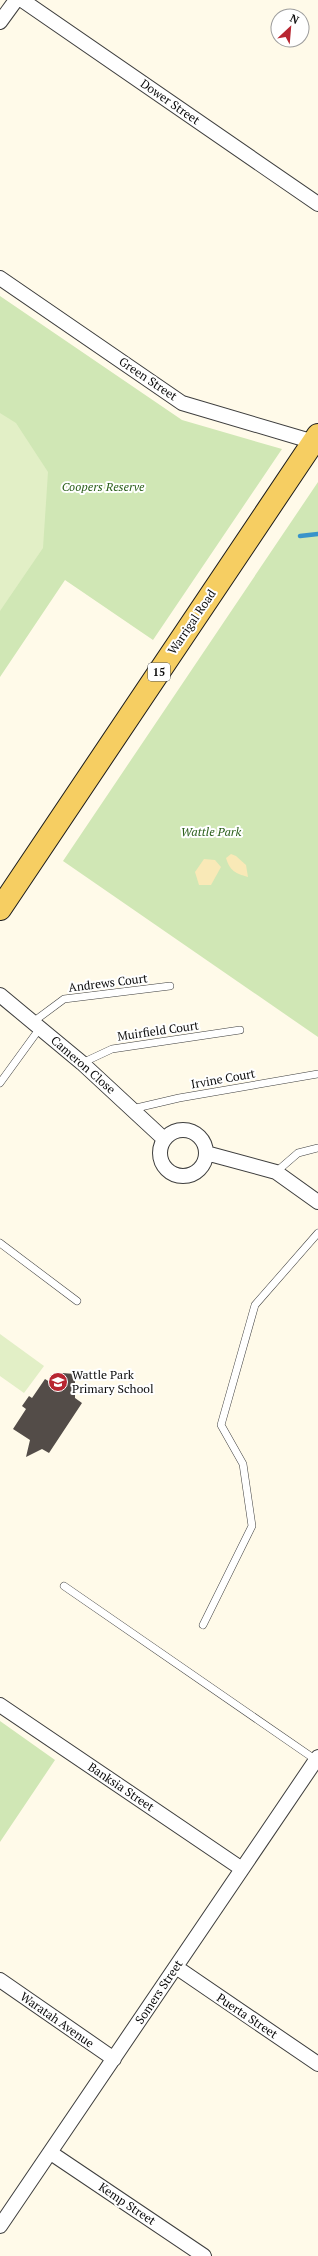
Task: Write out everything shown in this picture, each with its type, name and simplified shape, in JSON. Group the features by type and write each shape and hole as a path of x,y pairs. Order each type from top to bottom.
{"main road":[{"name":"Warrigal Road","path":"0,909 316,438"}],"street":[{"path":"0,22 16,0"},
{"name":"Dower Street","path":"22,0 318,204"},
{"name":"Green Street","path":"0,278 182,403 316,438"},
{"name":"Cameron Close","path":"0,995 82,1064 164,1139"},
{"path":"176,1131 190,1131 202,1140 206,1153 205,1160 198,1171 192,1175 179,1177 170,1174 160,1161 159,1154 164,1139 176,1131"},
{"path":"206,1153 276,1172 318,1202"},
{"name":"Banksia Street","path":"0,1705 242,1869"},
{"name":"Somers Street","path":"0,2226 317,1759"},
{"name":"Puerta Street","path":"176,1967 318,2064"},
{"name":"Waratah Avenue","path":"0,1980 114,2059"},
{"name":"Kemp Street","path":"51,2152 204,2256"}],"lane":[{"name":"Andrews Court","path":"0,1083 37,1025 64,999 170,986"},
{"name":"Muirfield Court","path":"82,1064 112,1049 240,1030"},
{"name":"Irvine Court","path":"132,1109 179,1098 318,1074"},
{"path":"276,1172 298,1153 318,1148"},
{"path":"202,1625 252,1526 243,1464 221,1425 255,1305 318,1233"},
{"path":"0,1243 77,1300"},
{"path":"64,1586 317,1759"}],"green space":[{"name":"Coopers Reserve","path":"0,296 182,420 282,449 153,640 65,580 0,677"},
{"path":"0,413 16,423 48,472 43,548 0,611"},
{"name":"Wattle Park","path":"318,482 318,1037 63,861"},
{"path":"0,1334 44,1366 24,1393 0,1376"},
{"path":"0,1721 55,1760 0,1842"}],"sand":[{"path":"231,854 236,856 246,865 248,877 236,873 231,869 226,858"},
{"path":"204,859 215,860 221,867 211,885 199,885 195,872"}],"building":[{"path":"62,1373 75,1374 75,1398 82,1403 49,1453 42,1449 26,1457 30,1440 13,1429 26,1409 22,1406 29,1396 32,1398 45,1379 61,1389"}],"waterway":[{"path":"300,536 318,534"}],"place":[{"name":"Wattle Park Primary School","path":"58,1382"}]}
